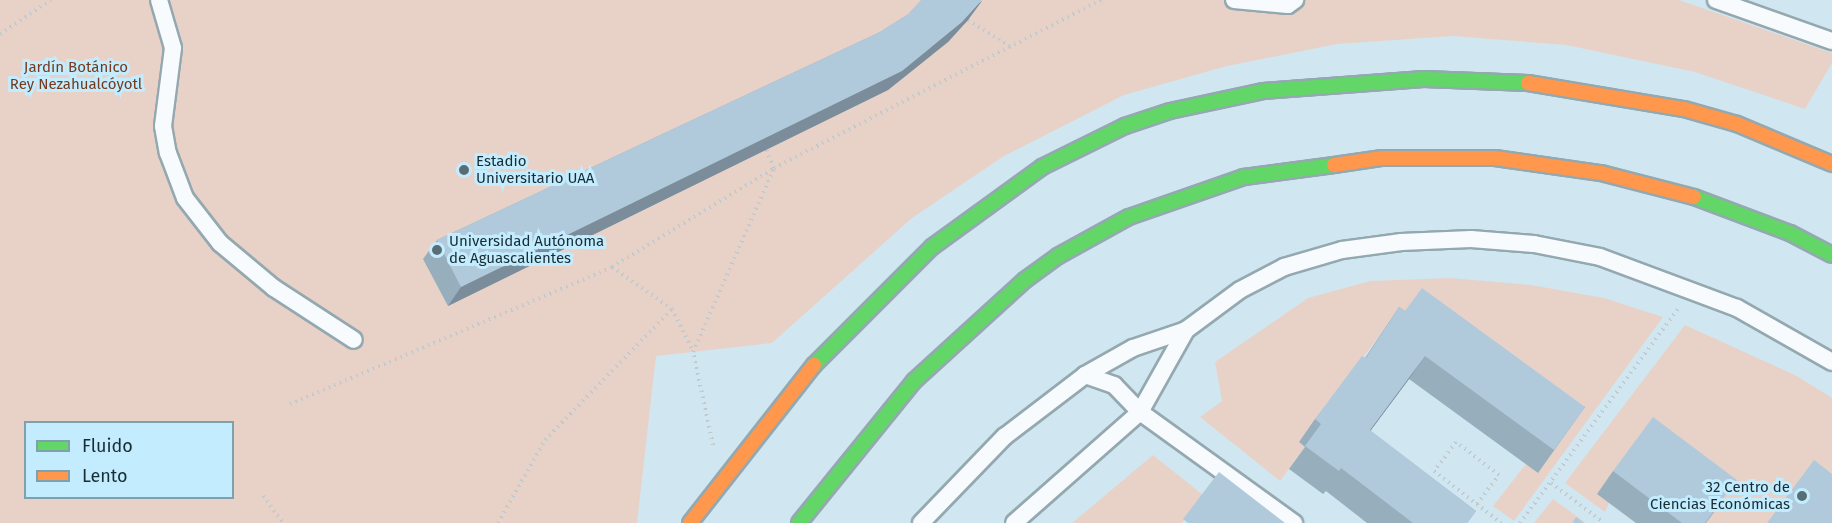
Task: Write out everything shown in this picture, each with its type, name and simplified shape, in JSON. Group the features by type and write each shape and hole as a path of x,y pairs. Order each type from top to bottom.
{"main road":[{"path":"690,523 824,352 932,248 1042,167 1125,126 1170,111 1263,91 1366,81 1424,79 1531,83 1684,109 1737,124 1831,163"},
{"path":"799,523 914,381 994,305 1050,262 1093,236 1148,209 1205,188 1285,169 1359,160 1495,158 1601,173 1653,186 1708,202 1790,233 1832,255"}],"lane":[{"path":"159,0 173,48 163,126 168,153 185,198 220,243 274,288 354,340"},
{"path":"1234,0 1288,5 1295,0"},
{"path":"1716,0 1832,41"},
{"path":"921,523 1004,437 1085,375 1133,348 1186,330 1240,290 1284,267 1342,250 1401,242 1471,239 1534,244 1600,257 1737,308 1832,362"},
{"path":"1014,523 1140,412 1186,330"},
{"path":"1085,375 1114,385 1140,412 1294,523"}],"path":[{"path":"0,34 51,0"},
{"path":"290,404 612,267 774,168 1101,0"},
{"path":"968,20 1011,48"},
{"path":"693,352 774,168 766,148"},
{"path":"612,267 672,309 693,352 721,483"},
{"path":"1520,523 1692,290"},
{"path":"498,523 545,440 672,309"},
{"path":"1477,504 1499,474 1456,442 1434,471 1501,523"},
{"path":"1551,483 1604,523"},
{"path":"263,496 283,523"}],"green space":[{"name":"Universidad Autónoma de Aguascalientes","path":"0,0 1679,0 1832,53 1832,63 1805,109 1695,72 1566,45 1453,36 1337,44 1227,66 1124,95 1004,156 912,218 772,343 656,356 637,523 0,523"},
{"path":"1450,278 1531,285 1604,298 1663,317 1514,521 1493,506 1526,464 1538,472 1384,330 1299,442 1305,447 1280,481 1200,417 1222,401 1215,362 1308,298 1370,281"},
{"path":"1685,325 1797,376 1832,398 1832,508 1768,523 1706,523 1721,503 1637,440 1605,512 1565,483"},
{"path":"1153,455 1203,495 1182,523 1072,523"},
{"path":"1553,499 1586,523 1534,523"}],"building":[{"path":"921,0 982,0 962,22 902,71 461,287 437,240 880,32 907,15"},
{"path":"1422,288 1585,407 1554,450 1425,356 1370,430 1476,511 1467,523 1413,523 1341,468 1339,471 1305,446 1321,424 1315,419 1362,356 1366,358 1399,307 1405,311"},
{"path":"1653,417 1737,480 1705,523 1682,523 1613,471"},
{"name":"32 Centro de Ciencias Económicas","path":"1814,460 1832,474 1832,523 1767,523"},
{"path":"1219,472 1285,523 1188,523 1183,519"},
{"path":"1576,517 1584,523 1572,523"}],"traffic: fast":[{"path":"814,365 932,247 1042,167 1125,126 1170,111 1263,91 1424,79 1528,83"},
{"path":"799,523 914,381 1025,280 1058,256 1129,217 1244,177 1334,165"},
{"path":"1694,197 1790,233 1832,255"}],"traffic: slow":[{"path":"1528,83 1684,109 1737,124 1832,164"},
{"path":"1334,165 1382,158 1495,158 1601,173 1694,197"},
{"path":"690,523 814,365"}],"place":[{"name":"Estadio Universitario UAA","path":"464,170"},
{"name":"Universidad Autónoma de Aguascalientes","path":"437,250"},
{"name":"32 Centro de Ciencias Económicas","path":"1802,496"}],"park label":[{"name":"Jardín Botánico Rey Nezahualcóyotl","path":"76,76"}]}
